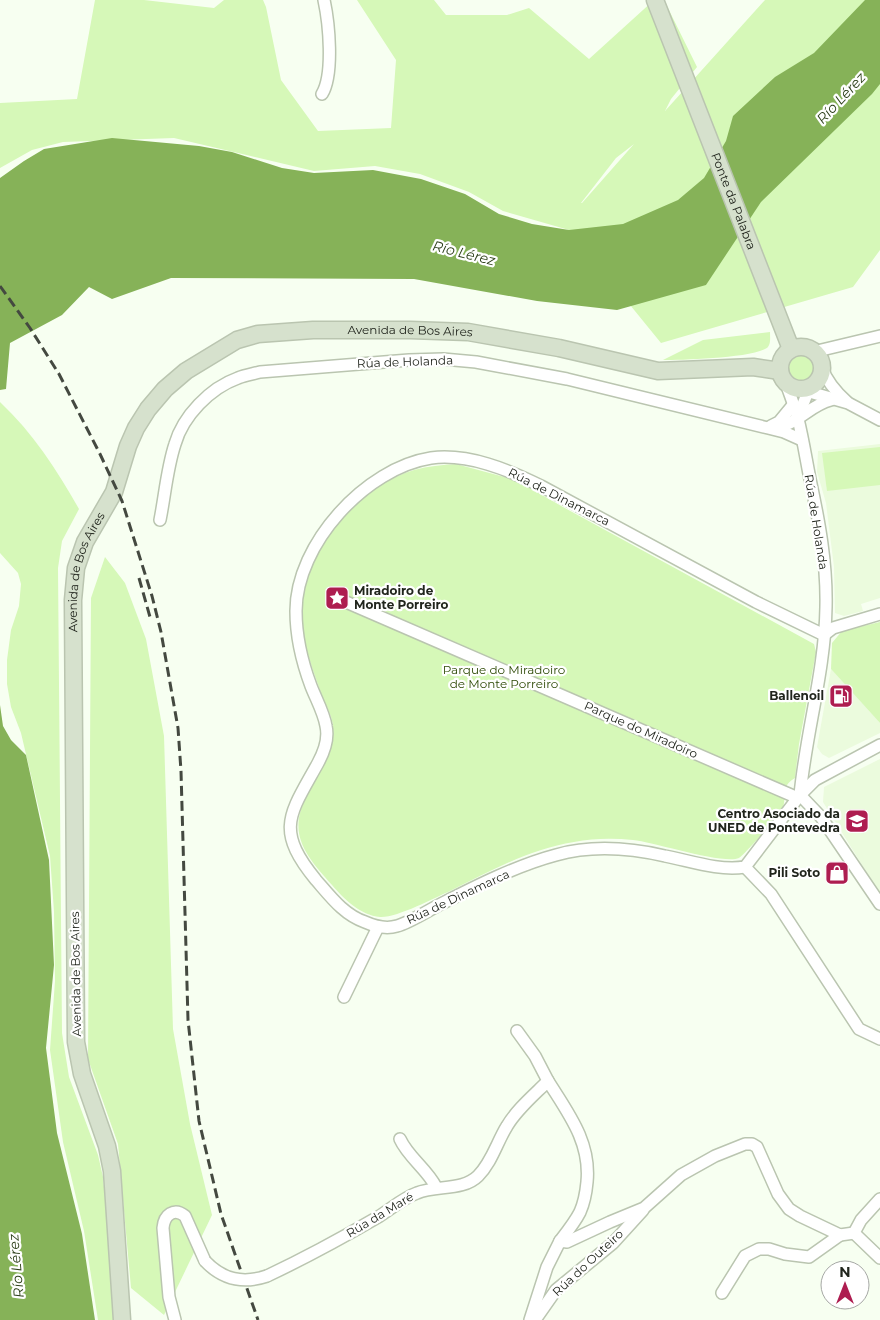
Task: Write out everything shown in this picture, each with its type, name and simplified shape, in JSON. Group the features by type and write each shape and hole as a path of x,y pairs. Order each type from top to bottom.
{"street":[{"path":"322,94 326,88 329,44 327,12 324,0"},
{"name":"Ponte da Palabra","path":"654,0 781,324 788,352"},
{"name":"Avenida de Bos Aires","path":"122,1320 112,1171 107,1146 82,1074 76,1042 73,600 76,568 85,542 114,492 128,446 136,428 148,409 165,389 186,371 237,340 258,334 313,330 468,332 559,348 658,371 753,368 783,377"},
{"path":"814,352 880,336"},
{"path":"822,368 817,381 806,388 795,388 783,377 782,359 788,352 802,347 814,352 821,362 825,377 848,404"},
{"name":"Avenida de Bos Aires","path":"698,370 788,352"},
{"name":"Rúa de Holanda","path":"160,520 175,443 183,424 197,407 214,392 237,378 260,372 410,360 443,359 476,362 567,379 784,432 802,440"},
{"name":"Rúa de Holanda","path":"783,377 798,419 824,554 826,608 824,636 799,797"},
{"path":"806,388 813,393 848,404 880,420"},
{"path":"798,419 807,394 806,388"},
{"path":"798,419 814,407 832,400"},
{"path":"768,428 779,422 793,404"},
{"name":"Rúa de Holanda","path":"768,428 781,427 798,419"},
{"name":"Rúa de Dinamarca","path":"745,867 733,869 709,866 626,849 592,849 557,854 516,869 396,926 378,926 361,921 347,913 333,900 301,862 294,849 290,832 290,820 296,803 323,754 327,738 326,725 300,654 296,612 297,590 306,564 321,536 350,501 381,478 410,463 434,458 460,459 484,463 511,472 541,486 756,602 824,636"},
{"name":"Parque do Miradoiro","path":"346,602 799,797"},
{"path":"824,636 834,628 880,614"},
{"path":"880,745 815,780 799,797 745,867 771,894 860,1029 880,1039"},
{"path":"799,797 821,818 880,904"},
{"path":"344,997 378,926"},
{"path":"517,1031 535,1056 548,1081 577,1127 587,1161 587,1178 580,1213 560,1241 547,1267 530,1320"},
{"name":"Rúa da Maré","path":"175,1320 169,1297 163,1228 163,1223 168,1215 181,1212 185,1216 206,1261 216,1272 235,1279 254,1280 267,1276 378,1217 408,1197 436,1188 461,1185 479,1176 488,1164 507,1126 548,1081"},
{"path":"400,1139 403,1147 433,1181 436,1188"},
{"path":"560,1241 567,1242 644,1208 681,1175 715,1156 745,1144 752,1144 759,1150 778,1194 789,1209 840,1235"},
{"path":"854,1233 861,1220 880,1199"},
{"name":"Rúa do Outeiro","path":"534,1320 556,1290 613,1243 644,1208"},
{"path":"722,1293 744,1256 752,1252 759,1249 769,1249 785,1254 809,1257 840,1235 854,1233"},
{"path":"854,1233 880,1258"}],"shaded area":[{"path":"880,444 880,598 861,604 863,611 844,616 835,613 834,567 826,503 817,472 818,451"},
{"name":"Ballenoil","path":"831,669 880,723 880,733 829,758 822,754 817,747"},
{"name":"Centro Asociado da UNED de Pontevedra","path":"880,759 880,894 823,802 824,787"}],"green space":[{"path":"95,0 144,0 214,8 224,0 263,0 281,80 318,131 391,128 396,60 357,0 434,0 446,15 507,15 529,8 589,59 654,0 664,0 697,67 671,99 665,111 765,0 880,0 880,250 853,287 661,343 569,230 503,211 469,192 420,174 375,166 314,171 174,138 63,142 32,150 0,168 0,103 77,99","holes":["634,144 582,203 616,158"]},
{"path":"770,332 769,345 761,351 718,358 663,360 703,340"},
{"path":"801,355 810,359 814,368 810,377 801,381 792,377 788,368 792,359"},
{"path":"0,402 44,452 79,509 62,541 58,568 62,1033 69,1077 98,1155 103,1177 117,1320 98,1320 84,1231 63,1142 50,1050 55,981 54,912 50,856 21,733 11,707 7,684 7,660 11,630 19,606 21,584 18,573 0,553"},
{"path":"880,447 880,485 827,491 822,453"},
{"name":"Parque do Miradoiro de Monte Porreiro","path":"456,464 516,480 814,644 816,652 799,744 795,778 790,781 785,789 782,810 761,836 739,858 704,856 633,840 604,839 581,841 558,845 526,855 415,907 396,914 380,917 359,910 347,901 316,866 303,846 298,825 305,800 327,758 333,726 307,651 303,633 303,598 308,574 318,550 332,528 349,509 369,492 391,479 414,470"},
{"path":"105,557 125,583 146,639 164,736 173,1029 190,1124 212,1215 164,1315 131,1288 118,1144 88,1059 91,598"},
{"path":"880,622 880,723 831,669 832,643 842,631"}],"water":[{"name":"Río Lérez","path":"865,0 880,0 880,84 761,202 706,285 617,310 537,301 414,279 171,278 112,299 89,287 62,315 10,343 6,389 0,390 0,178 44,149 112,138 199,146 232,152 282,168 314,173 373,170 421,179 465,194 499,214 532,224 569,230 623,224 678,200 704,178 726,141 733,116 775,77 814,53"},
{"name":"Río Lérez","path":"0,705 3,726 11,740 26,755 49,860 54,965 46,1048 57,1133 82,1234 95,1320 0,1320"}],"railway":[{"path":"0,286 30,328 59,374 122,501 152,596 161,632 178,728 181,771 188,1020 199,1121 221,1214 258,1320"},
{"path":"139,578 150,617"}],"place":[{"name":"Miradoiro de Monte Porreiro","path":"337,598"},
{"name":"Ballenoil","path":"841,696"},
{"name":"Centro Asociado da UNED de Pontevedra","path":"857,821"},
{"name":"Pili Soto","path":"837,873"}]}
